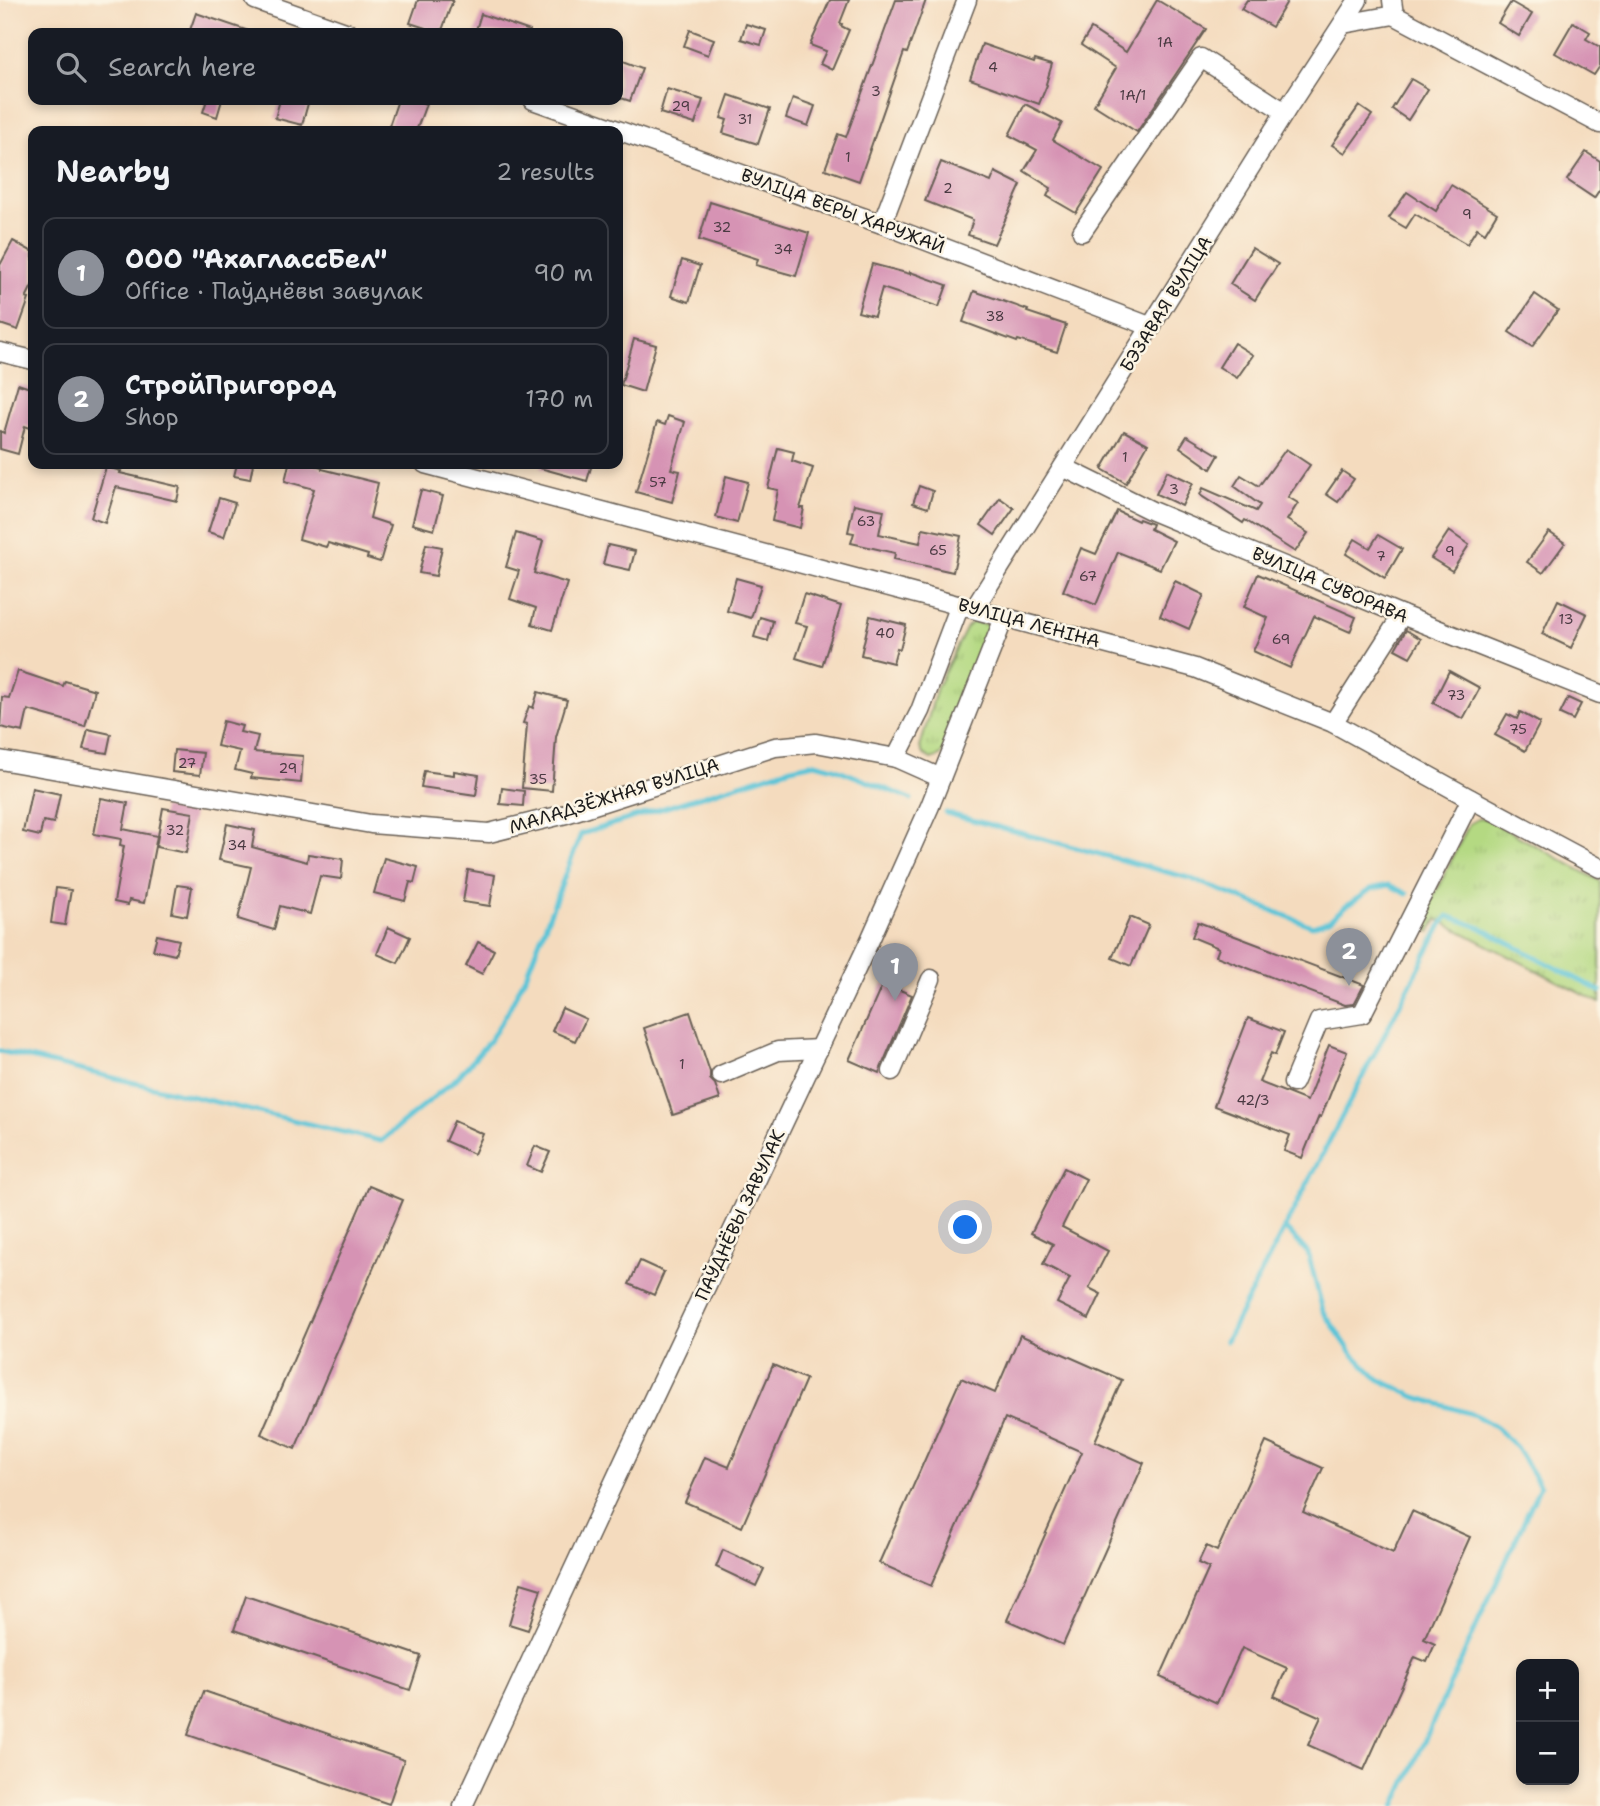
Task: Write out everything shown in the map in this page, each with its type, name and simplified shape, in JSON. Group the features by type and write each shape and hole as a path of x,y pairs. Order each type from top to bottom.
{"street":[{"path":"255,0 334,28"},
{"path":"882,224 967,0"},
{"name":"БЭЗАВАЯ ВУЛІЦА","path":"967,607 1063,467 1358,0"},
{"path":"1343,24 1393,8 1600,124"},
{"path":"1082,232 1201,58 1285,112"},
{"name":"ВУЛІЦА ВЕРЫ ХАРУЖАЙ","path":"548,105 607,126"},
{"name":"ВУЛІЦА ВЕРЫ ХАРУЖАЙ","path":"623,132 882,224 1152,327"},
{"path":"0,352 28,359"},
{"name":"ВУЛІЦА СУВОРАВА","path":"1063,467 1152,511 1600,694"},
{"name":"ВУЛІЦА ЛЕНІНА","path":"444,469 1195,668 1333,723 1600,868"},
{"path":"896,758 967,607"},
{"path":"1333,723 1402,615"},
{"name":"ПАЎДНЁВЫ ЗАВУЛАК","path":"463,1806 870,940 941,778 1004,618"},
{"name":"МАЛАДЗЁЖНАЯ ВУЛІЦА","path":"0,760 370,824 489,833 566,814 775,747 816,743 896,758 941,778"},
{"path":"1293,1083 1319,1021 1362,1014 1471,799"},
{"path":"892,1071 931,979"},
{"path":"721,1075 778,1051 819,1049"}],"green space":[{"path":"973,622 988,625 991,631 944,751 940,756 931,759 923,754 920,748 937,687 967,627"},
{"path":"1478,819 1487,819 1600,881 1600,1003 1437,919 1430,932 1420,925 1469,824"}],"building":[{"path":"418,0 453,0 443,28 426,28 410,23"},
{"path":"830,0 849,0 840,23 849,30 832,70 820,64 826,51 810,45"},
{"path":"896,0 926,0 907,53 904,52 859,181 825,169 838,134 846,137"},
{"path":"1157,0 1206,29 1137,132 1094,105 1116,68 1081,45 1091,29 1126,52"},
{"path":"1247,0 1288,0 1272,27 1241,9"},
{"path":"1511,2 1532,14 1519,36 1498,23"},
{"path":"196,13 240,28 191,28"},
{"path":"481,14 521,28 477,28"},
{"path":"1573,22 1590,32 1586,39 1600,47 1600,66 1594,75 1555,53"},
{"path":"746,24 766,30 761,45 741,39"},
{"path":"690,30 714,39 708,55 684,46"},
{"path":"982,44 1034,62 1035,59 1052,64 1039,104 970,79"},
{"path":"623,61 642,68 630,101 623,99"},
{"path":"1411,79 1428,89 1408,120 1392,109"},
{"path":"667,89 703,100 695,124 660,113"},
{"path":"729,95 770,109 758,144 723,133 727,120 721,118"},
{"path":"793,98 815,106 808,126 786,118"},
{"path":"1025,104 1062,123 1053,140 1103,170 1076,213 1047,196 1051,188 1024,171 1037,150 1009,135"},
{"path":"205,105 221,105 217,117 203,112"},
{"path":"279,105 308,105 302,125 275,118"},
{"path":"396,105 426,105 418,126 389,126"},
{"path":"1359,106 1372,115 1345,153 1332,145"},
{"path":"1586,152 1600,161 1600,189 1594,198 1567,180"},
{"path":"941,162 991,182 995,172 1021,185 994,244 968,235 973,220 925,201"},
{"path":"1451,185 1497,213 1485,233 1477,228 1467,244 1415,214 1406,228 1389,218 1407,192 1436,211"},
{"path":"710,202 809,233 796,276 756,265 758,259 699,240"},
{"path":"13,241 28,249 28,302 18,330 0,324 0,265"},
{"path":"1252,248 1278,264 1255,300 1230,284"},
{"path":"682,260 700,266 689,302 671,296"},
{"path":"872,264 910,272 947,285 939,307 882,288 874,316 858,312"},
{"path":"974,291 1066,325 1057,352 1018,340 1017,342 963,322"},
{"path":"1535,294 1558,310 1532,347 1509,332"},
{"path":"634,339 656,345 643,392 623,386"},
{"path":"1234,343 1253,355 1237,378 1219,367"},
{"path":"18,384 28,387 28,427 25,426 18,454 0,449 0,431 4,433"},
{"path":"668,416 685,422 671,469 680,471 672,502 636,492 657,422 665,425"},
{"path":"1124,431 1148,444 1126,483 1102,469"},
{"path":"1187,436 1219,455 1211,469 1180,447"},
{"path":"778,448 794,452 792,461 813,468 800,508 804,508 800,528 772,521 778,490 768,488"},
{"path":"1286,449 1310,465 1288,497 1298,503 1287,520 1308,533 1295,552 1200,495 1203,488 1256,511 1260,505 1234,486 1241,475 1259,486"},
{"path":"105,469 180,487 177,501 116,487 105,523 91,518"},
{"path":"236,469 252,469 250,479 234,476"},
{"path":"288,469 322,469 378,483 370,518 391,525 380,562 367,558 368,555 328,543 326,547 299,539 314,489 285,481"},
{"path":"544,469 591,469 587,481"},
{"path":"1167,471 1193,483 1182,506 1156,494"},
{"path":"1342,471 1354,479 1338,502 1326,494"},
{"path":"726,476 748,482 737,523 716,517"},
{"path":"919,486 933,491 928,508 913,503"},
{"path":"421,490 443,496 434,530 412,524"},
{"path":"219,498 235,503 224,537 208,532"},
{"path":"1000,498 1014,508 995,535 981,525"},
{"path":"854,504 884,510 879,534 920,543 923,528 961,536 953,572 894,559 895,553 851,543 854,533 848,532"},
{"path":"1117,511 1152,524 1150,529 1174,541 1160,569 1118,552 1096,605 1063,591 1081,548 1096,554"},
{"path":"1449,531 1469,545 1452,571 1431,558"},
{"path":"1549,532 1565,543 1543,573 1527,562"},
{"path":"516,533 543,541 534,573 567,583 552,630 532,624 536,608 510,599 519,571 506,567"},
{"path":"1378,535 1402,549 1385,578 1346,554 1355,539 1370,548"},
{"path":"426,544 442,547 436,576 419,573"},
{"path":"608,545 635,551 630,570 603,564"},
{"path":"1258,574 1356,617 1350,632 1314,616 1290,668 1253,651 1268,618 1244,607"},
{"path":"736,578 761,585 751,618 727,611"},
{"path":"1175,581 1204,595 1189,629 1160,616"},
{"path":"804,594 841,606 822,666 796,658 807,626 795,623"},
{"path":"1558,600 1587,614 1571,648 1542,634"},
{"path":"870,616 906,625 893,663 861,655"},
{"path":"760,617 773,621 768,641 754,637"},
{"path":"1406,630 1421,639 1410,657 1395,649"},
{"path":"18,671 63,686 65,681 95,690 85,726 28,710 23,732 0,727 2,697 9,698"},
{"path":"1449,671 1480,688 1463,719 1433,703"},
{"path":"538,692 567,700 556,737 552,791 522,788 527,724 523,723 529,706 533,708"},
{"path":"1568,698 1581,704 1573,720 1560,714"},
{"path":"1520,712 1540,723 1525,751 1495,735 1507,714 1517,719"},
{"path":"223,721 242,726 240,732 258,736 254,752 303,756 301,783 251,778 252,774 235,770 240,751 217,746"},
{"path":"88,729 111,734 107,753 83,749"},
{"path":"174,750 203,753 200,775 172,772"},
{"path":"424,771 454,775 454,771 479,775 476,795 421,787"},
{"path":"32,788 60,794 54,823 43,821 40,836 23,832"},
{"path":"502,788 524,791 523,806 500,804"},
{"path":"101,798 128,803 123,829 157,836 144,903 129,900 128,905 114,902 124,846 120,845 121,839 94,834"},
{"path":"163,808 193,813 186,853 156,847"},
{"path":"227,824 255,830 252,847 307,862 308,854 343,859 341,879 320,876 310,914 280,906 274,930 238,919 251,867 219,860"},
{"path":"384,858 418,867 414,883 410,882 405,901 374,893"},
{"path":"468,870 495,875 490,906 463,902"},
{"path":"177,885 192,887 187,916 172,913"},
{"path":"56,888 71,890 65,925 51,923"},
{"path":"1130,917 1149,925 1131,966 1112,958"},
{"path":"1198,922 1364,985 1354,1004 1345,1005 1216,956 1219,948 1192,937"},
{"path":"388,927 410,937 398,963 377,954"},
{"path":"157,935 179,940 175,955 153,950"},
{"path":"478,942 494,950 482,974 466,966"},
{"path":"883,983 912,995 879,1073 849,1060"},
{"path":"562,1008 586,1019 575,1041 552,1031"},
{"path":"690,1012 710,1079 715,1084 720,1099 673,1115 644,1028"},
{"path":"1248,1018 1284,1032 1275,1055 1271,1053 1259,1082 1307,1101 1329,1045 1347,1052 1302,1158 1284,1151 1290,1135 1214,1106"},
{"path":"454,1121 483,1134 474,1154 445,1141"},
{"path":"535,1146 550,1152 541,1172 527,1166"},
{"path":"1064,1168 1086,1179 1062,1227 1108,1251 1089,1288 1101,1294 1089,1319 1057,1303 1070,1278 1043,1264 1053,1244 1031,1233"},
{"path":"369,1186 403,1200 295,1449 261,1434"},
{"path":"640,1261 664,1272 654,1295 629,1284"},
{"path":"1020,1335 1122,1380 1095,1441 1144,1463 1063,1645 1007,1620 1082,1452 1005,1418 931,1586 879,1563 961,1378 995,1393"},
{"path":"773,1365 806,1379 742,1527 685,1502 705,1457 729,1467"},
{"path":"1266,1442 1323,1468 1303,1512 1393,1553 1412,1511 1470,1537 1424,1639 1435,1644 1427,1662 1415,1657 1364,1770 1308,1745 1321,1717 1274,1696 1287,1668 1242,1648 1217,1703 1160,1677 1209,1568 1198,1563 1206,1546 1217,1551"},
{"path":"723,1550 764,1569 756,1586 716,1567"},
{"path":"521,1583 541,1589 528,1630 509,1624"},
{"path":"246,1596 421,1656 410,1690 234,1630"},
{"path":"204,1691 404,1760 389,1804 188,1735"}],"waterway":[{"path":"0,1051 381,1141 458,1077 490,1040 527,973 581,834 791,768 815,763 911,799"},
{"path":"946,813 1189,878 1312,926 1330,920 1371,889 1389,885 1407,894"},
{"path":"1226,1341 1448,916 1479,927 1600,991"},
{"path":"1284,1227 1308,1253 1323,1311 1351,1352 1378,1379 1416,1397 1475,1415 1494,1426 1516,1447 1540,1486 1395,1806"}],"place":[{"name":"СтройПригород","path":"1349,986"},
{"name":"ООО \"АхаглассБел\"","path":"895,1001"}]}
